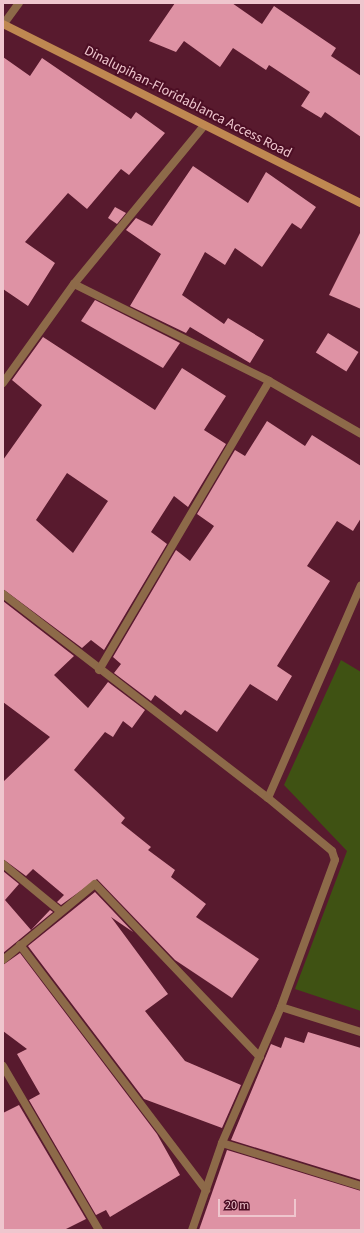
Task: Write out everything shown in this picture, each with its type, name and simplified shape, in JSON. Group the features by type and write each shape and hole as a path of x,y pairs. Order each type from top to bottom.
{"main road":[{"name":"Dinalupihan-Floridablanca Access Road","path":"3,24 204,126 361,203"}],"street":[{"path":"3,24 19,3"},
{"path":"3,383 74,284 204,126"},
{"path":"74,284 269,381 361,434"},
{"path":"98,670 269,381"},
{"path":"268,798 361,585"},
{"path":"3,594 98,670 268,798 332,851 335,860 281,1007 222,1143 192,1230"},
{"path":"3,864 60,911"},
{"path":"3,960 60,911 95,884 260,1057"},
{"path":"20,945 206,1190"},
{"path":"281,1007 361,1032"},
{"path":"3,1066 99,1230"},
{"path":"222,1143 361,1186"}],"green space":[{"path":"341,660 361,672 361,1011 295,989 347,851 284,785"}],"building":[{"path":"175,3 232,3 262,24 274,6 336,48 331,56 361,76 361,137 325,112 321,118 301,106 310,92 269,65 266,70 233,48 220,67 184,41 176,52 149,41"},
{"path":"3,57 30,76 42,58 131,119 136,112 165,133 129,175 121,169 87,209 68,193 25,242 55,263 28,306 3,289"},
{"path":"193,166 248,203 266,172 316,207 301,229 292,223 262,267 235,248 225,265 205,252 182,295 224,324 228,318 264,340 250,363 190,327 186,333 130,306 161,254 126,230 136,218 152,226"},
{"path":"115,207 126,213 117,224 108,218"},
{"path":"361,231 361,309 329,295"},
{"path":"95,300 180,343 163,368 81,321"},
{"path":"328,333 359,352 346,372 316,353"},
{"path":"43,337 155,410 182,368 226,396 204,430 226,444 188,507 174,496 151,532 167,544 104,650 91,640 82,648 3,589 3,460 42,405 12,380","holes":["67,473 108,501 73,553 36,520"]},
{"path":"267,421 305,446 312,435 361,466 361,518 353,531 337,521 307,566 330,581 277,666 292,676 277,701 250,684 217,732 185,710 181,715 155,695 151,701 114,673 121,664 113,657 176,550 190,561 214,526 197,514 235,450 245,456"},
{"path":"3,601 74,656 54,675 88,708 108,682 145,710 132,728 123,721 113,737 105,732 74,770 125,818 121,823 151,847 148,850 175,870 171,877 206,904 196,917 259,959 232,998 175,960 97,879 61,905 57,902 64,895 33,869 26,876 3,859 3,782 50,737 3,702"},
{"path":"3,871 19,884 5,900 31,930 50,910 53,912 3,953"},
{"path":"95,892 133,932 111,917 168,994 145,1011 185,1061 241,1085 222,1128 144,1099 28,946"},
{"path":"20,953 157,1134 180,1175 110,1217 106,1210 96,1215 29,1100 40,1094 17,1054 27,1049 3,1031 3,965"},
{"path":"308,1032 361,1048 361,1180 231,1140 271,1044 281,1048 285,1037 304,1043"},
{"path":"19,1105 86,1219 64,1230 3,1230 3,1113"},
{"path":"227,1150 361,1191 361,1230 199,1230"}]}
